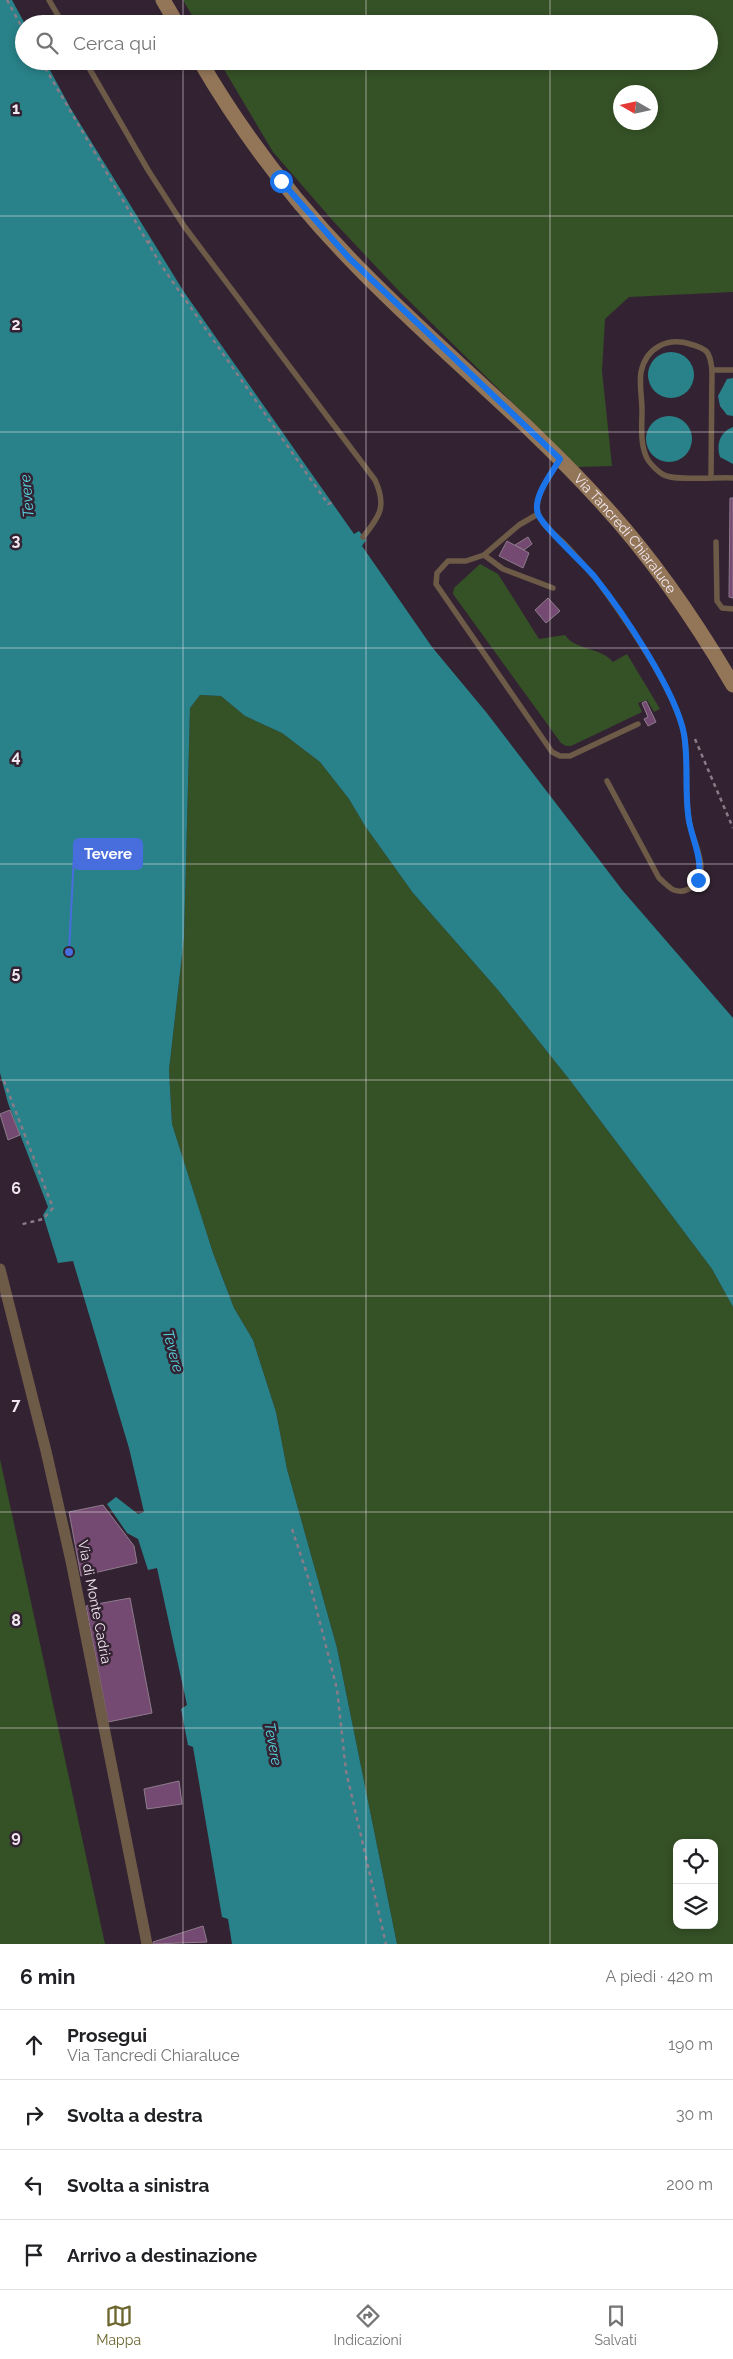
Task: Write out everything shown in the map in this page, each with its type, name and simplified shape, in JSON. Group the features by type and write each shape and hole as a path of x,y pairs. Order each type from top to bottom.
{"street":[{"path":"163,0 172,15"},
{"name":"Via Tancredi Chiaraluce","path":"206,70 261,156 349,258 560,459 606,507 647,557 685,609 733,685"},
{"name":"Via di Monte Cadria","path":"0,1269 48,1457 72,1561 146,1944"}],"lane":[{"path":"49,0 58,15"},
{"path":"89,70 148,170 184,226 372,474 381,493 382,504 379,516 363,537"},
{"path":"711,477 712,370 710,355 706,350 681,341 666,342 649,354 641,373 642,443 646,458 665,476 733,478"},
{"path":"712,370 733,370"},
{"path":"560,459 542,491 538,503 538,514 548,528 594,576 617,607 647,654 680,717 688,763 686,792 689,822 701,868 698,880 693,887 682,892 672,890 659,878 607,781"},
{"path":"538,514 520,525 484,556 466,561 448,561 437,573 436,584 552,752 560,756 570,756 638,724"},
{"path":"716,542 717,601 722,608 733,609"},
{"path":"484,556 503,569 553,588"}],"path":[{"path":"7,0 15,15"},
{"path":"46,70 148,243 328,504 333,502"},
{"path":"148,243 152,240"},
{"path":"240,379 244,376"},
{"path":"282,438 286,436"},
{"path":"694,737 733,828"},
{"path":"4,1081 52,1208 43,1219 19,1225"},
{"path":"292,1529 310,1580 337,1689 346,1771 386,1944"}],"green space":[{"path":"183,0 733,0 733,292 629,297 605,319 602,371 612,466 578,467 399,291 334,222 273,152 224,70 718,70 718,15 192,15"},
{"path":"480,564 498,574 539,639 565,635 575,644 602,654 613,662 627,654 660,709 654,712 647,700 638,703 642,712 571,746 561,743 453,594 454,588"},
{"path":"200,695 221,696 245,716 282,733 320,762 349,799 365,826 413,893 498,990 569,1079 712,1269 733,1307 733,1944 397,1944 337,1648 287,1469 276,1412 253,1340 234,1308 213,1253 172,1124 169,1070 184,938 190,708"},
{"path":"0,1459 105,1944 0,1944"}],"water":[{"path":"0,0 12,0 20,15 15,15 15,70 50,70 71,109 184,292 354,534 359,531 366,540 362,546 432,647 486,712 623,891 733,1018 733,1307 712,1269 569,1079 498,990 413,893 365,826 349,799 320,762 282,733 245,716 221,696 200,695 190,708 184,938 169,1070 172,1124 213,1253 234,1308 253,1340 276,1412 287,1469 337,1648 397,1944 232,1944 228,1919 222,1917 193,1747 188,1745 181,1709 187,1705 157,1568 148,1570 138,1539 127,1533 107,1504 116,1497 138,1514 144,1512 129,1448 73,1261 58,1263 43,1215 48,1207 8,1103 0,1073"},
{"path":"666,352 676,352 690,362 694,375 690,388 684,394 676,398 666,398 652,388 648,380 648,370 658,356"},
{"path":"733,378 733,416 727,415 720,406 718,396 727,379"},
{"path":"664,416 674,416 688,426 692,439 688,452 682,458 674,462 664,462 650,452 646,444 646,434 656,420"},
{"path":"733,427 733,464 720,457 719,443 722,435"}],"building":[{"path":"730,498 733,498 733,598 729,597"},
{"path":"528,537 532,544 524,550 515,545"},
{"path":"507,541 529,553 523,568 499,556"},
{"path":"548,598 560,611 546,623 535,610"},
{"path":"646,701 656,722 648,726 644,719 648,717 642,703"},
{"path":"10,1110 20,1135 8,1140 0,1114"},
{"path":"103,1505 134,1546 137,1563 81,1576 69,1512"},
{"path":"130,1598 152,1713 108,1722 86,1606"},
{"path":"179,1781 182,1804 147,1809 144,1789"},
{"path":"203,1926 207,1942 153,1944 153,1942"}],"place":[{"name":"Tevere","path":"69,952"}],"route":[{"path":"281,181 349,258 400,309 560,459 542,491 538,503 538,514 548,528 594,576 617,607 647,654 680,717 688,763 686,792 689,822 701,868 698,880"}]}
